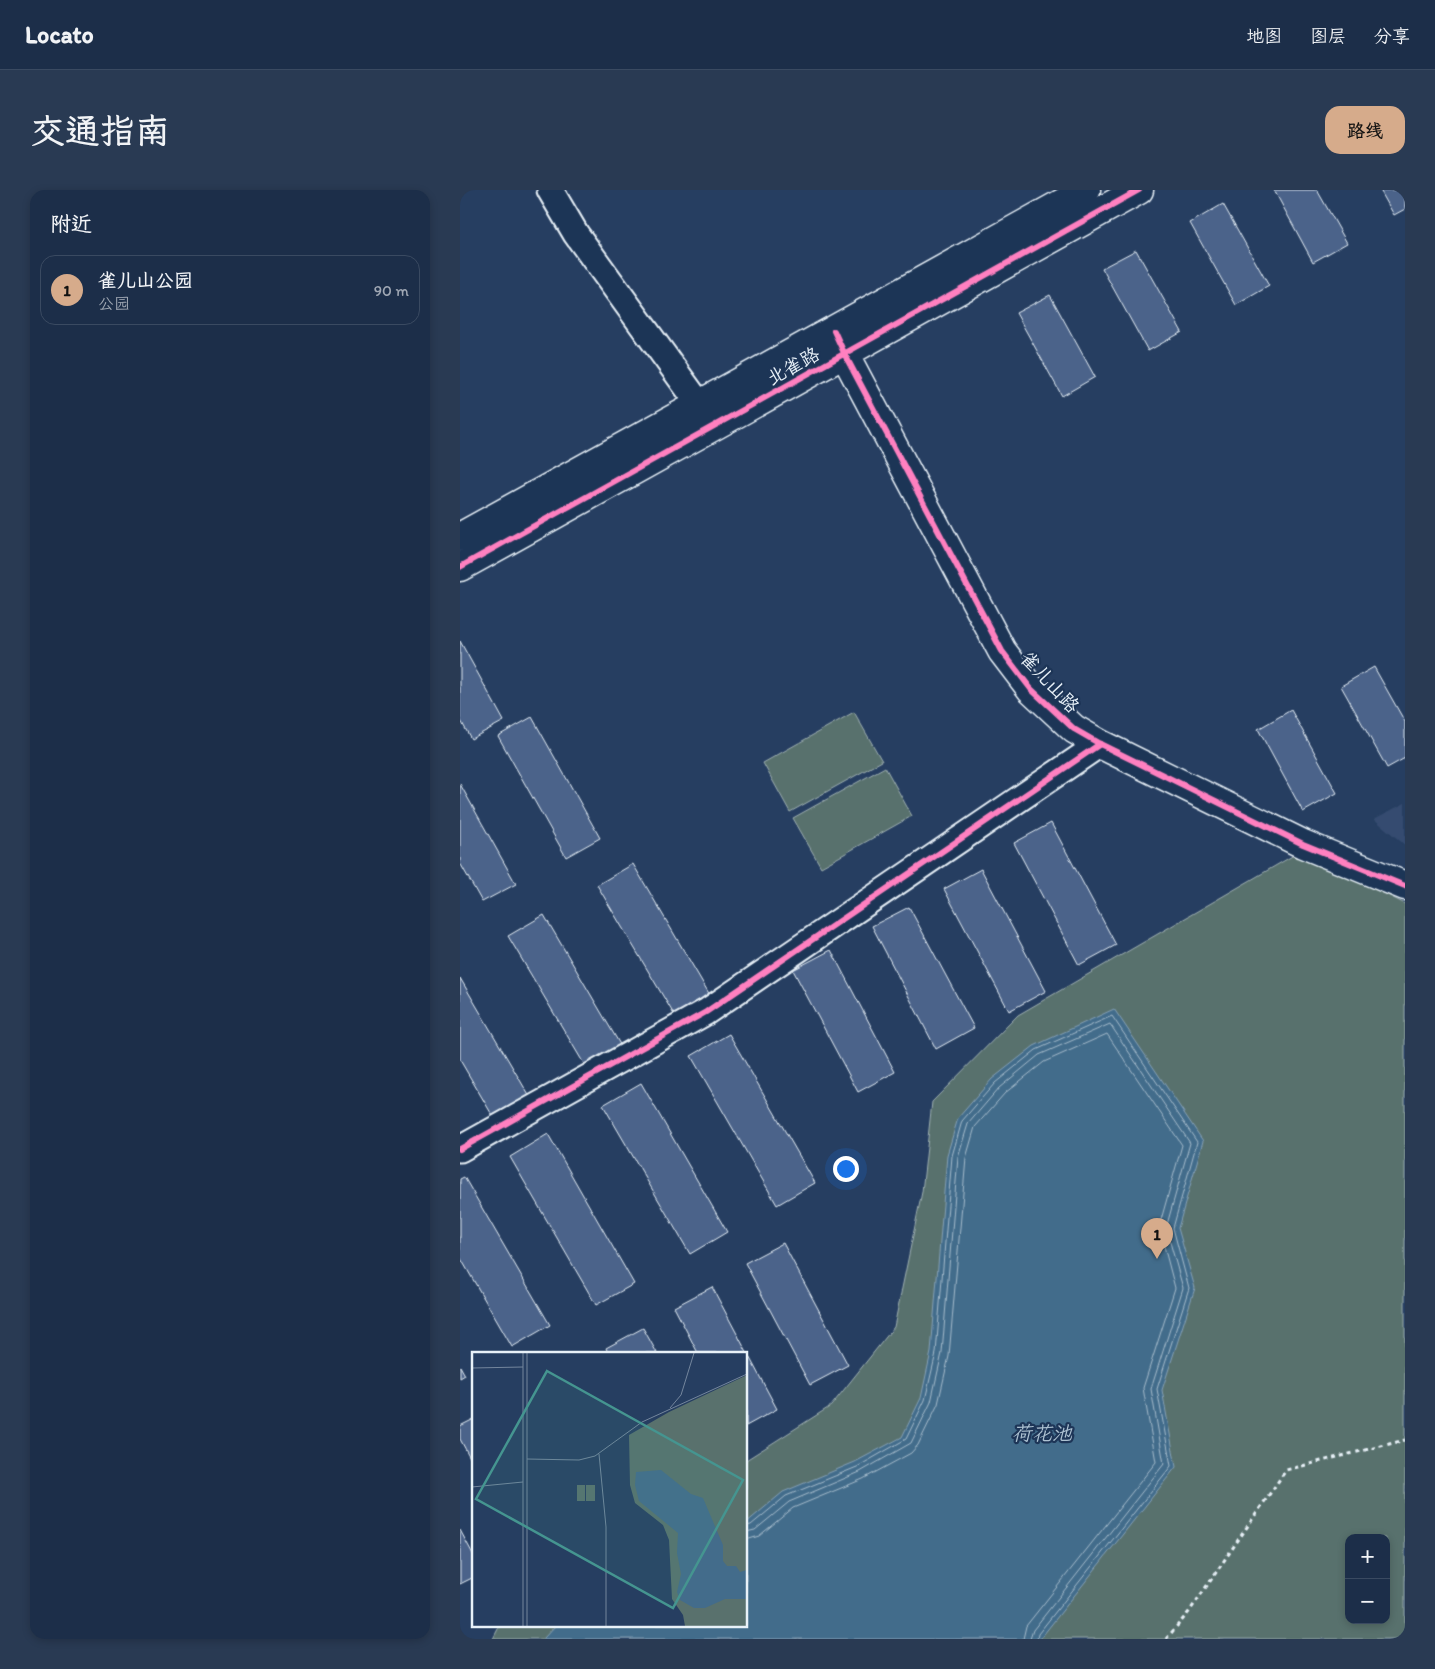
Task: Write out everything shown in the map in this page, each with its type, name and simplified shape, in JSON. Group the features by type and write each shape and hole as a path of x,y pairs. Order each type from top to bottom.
{"street":[{"path":"550,190 576,234 700,405"},
{"name":"北雀路","path":"460,567 839,343 1086,190"},
{"name":"北雀路","path":"460,537 700,405 839,343 1140,190"},
{"name":"雀儿山路","path":"839,343 1002,651 1031,689 1074,729 1100,744 1303,844 1405,886"},
{"path":"460,1149 706,1012 1100,744"}],"path":[{"path":"1166,1639 1188,1612 1286,1470 1405,1440"}],"shaded area":[{"path":"1405,803 1405,845 1374,819"}],"green space":[{"path":"854,712 882,761 790,812 763,763"},
{"path":"885,767 912,816 821,867 793,818"},
{"path":"1301,851 1405,904 1405,1639 493,1639 500,1626 748,1626 748,1459 831,1406 894,1327 922,1192 932,1102 1018,1015"}],"water":[{"name":"荷花池","path":"1114,1009 1203,1141 1178,1228 1195,1288 1162,1390 1176,1467 1040,1639 543,1639 555,1626 748,1626 748,1521 783,1492 855,1462 902,1437 921,1398 931,1352 947,1155 958,1118 992,1079 1034,1046"}],"building":[{"path":"1274,190 1317,190 1347,243 1313,262"},
{"path":"1380,190 1405,190 1405,209 1394,215"},
{"path":"1223,204 1269,286 1236,305 1190,223"},
{"path":"1136,250 1182,332 1148,351 1102,268"},
{"path":"1050,295 1095,377 1062,396 1016,313"},
{"path":"460,641 504,721 471,739 460,719"},
{"path":"1374,667 1405,722 1405,758 1387,768 1341,686"},
{"path":"1291,710 1337,793 1303,812 1258,729"},
{"path":"532,717 600,838 566,857 498,736"},
{"path":"460,784 516,884 482,902 460,863"},
{"path":"1051,823 1116,945 1079,965 1014,843"},
{"path":"633,864 714,1002 679,1023 597,885"},
{"path":"981,869 1046,991 1009,1011 944,889"},
{"path":"909,907 974,1028 936,1049 872,926"},
{"path":"544,915 625,1053 590,1074 508,936"},
{"path":"831,950 895,1072 858,1092 793,970"},
{"path":"460,978 534,1104 498,1125 460,1060"},
{"path":"729,1034 815,1183 777,1205 691,1056"},
{"path":"641,1083 727,1232 690,1254 603,1105"},
{"path":"548,1134 634,1284 596,1305 510,1157"},
{"path":"464,1177 550,1325 512,1347 460,1257 460,1179"},
{"path":"783,1243 848,1365 810,1385 745,1263"},
{"path":"712,1287 747,1352 697,1352 674,1307"},
{"path":"643,1328 656,1352 608,1352 606,1348"},
{"path":"748,1355 777,1409 748,1425"},
{"path":"460,1366 465,1375 460,1378"},
{"path":"472,1420 472,1461 460,1439 460,1426"},
{"path":"460,1530 472,1552 472,1578 460,1584"}],"cycle path":[{"path":"460,567 1139,190"},
{"path":"834,331 1002,651 1031,689 1074,729 1100,744 1303,844 1405,886"},
{"path":"460,1149 706,1012 1100,744"}],"place":[{"name":"雀儿山公园","path":"1157,1259"}]}
